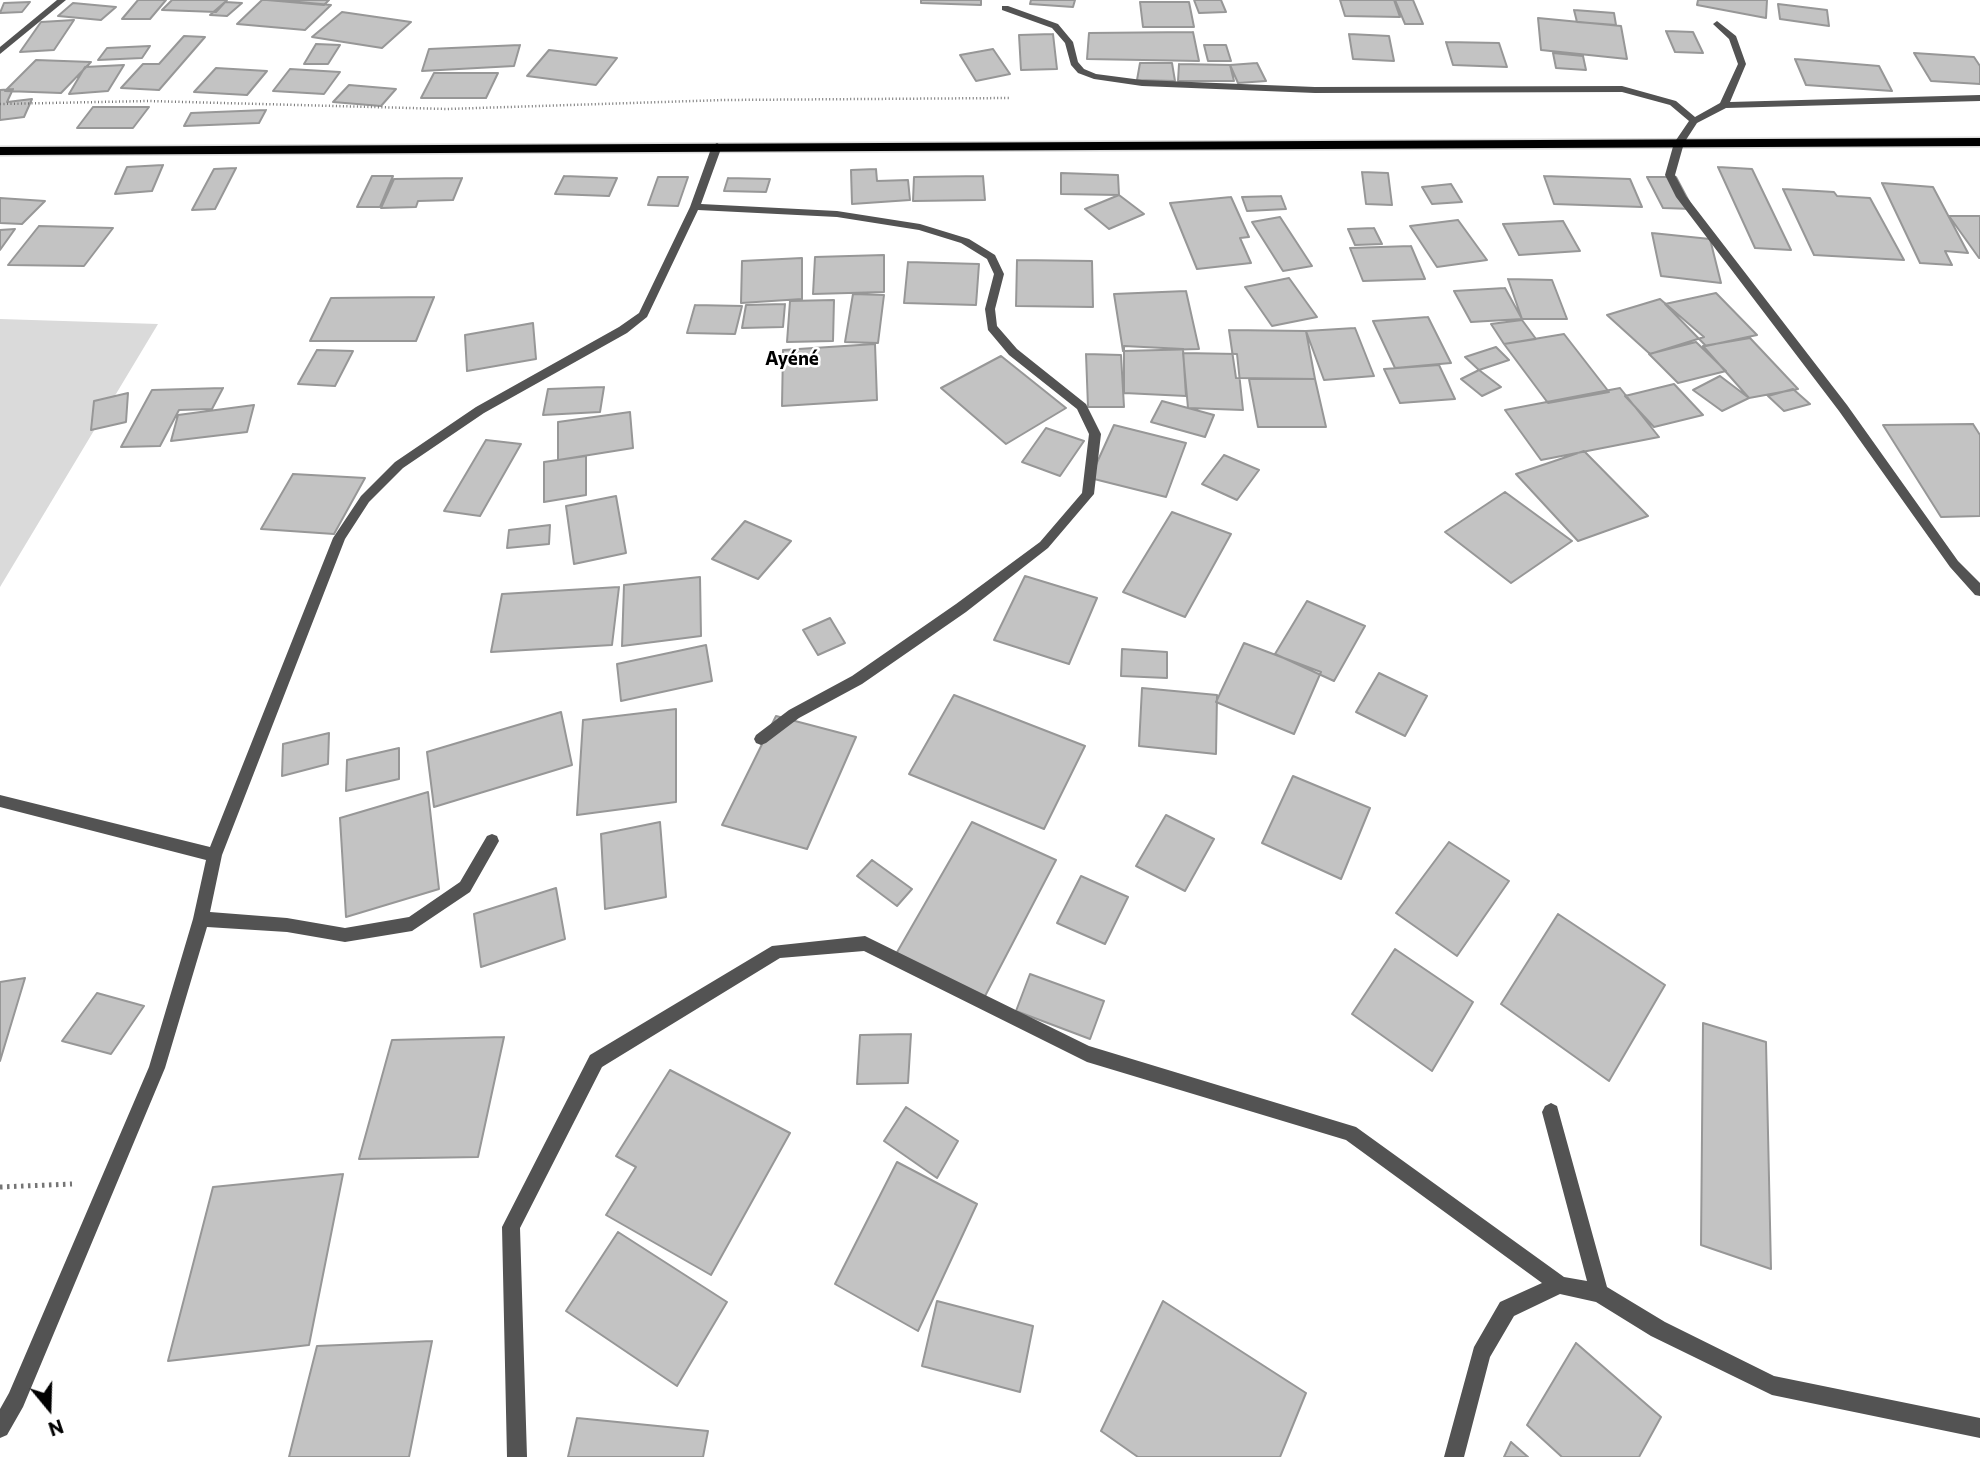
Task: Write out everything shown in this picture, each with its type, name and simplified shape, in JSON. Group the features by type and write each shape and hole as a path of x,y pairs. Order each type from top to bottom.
{"main road":[{"path":"0,151 1980,142"}],"street":[{"path":"0,51 62,0"},
{"path":"1005,8 1055,26 1069,42 1074,63 1081,71 1094,76 1142,83 1315,90 1622,89 1656,96 1673,103 1694,121"},
{"path":"1717,24 1733,38 1742,64 1724,105"},
{"path":"1980,98 1724,105 1694,121 1679,143 1670,175 1681,197 1843,408 1954,564 1980,590"},
{"path":"0,1428 16,1400 157,1068 201,919 214,856 339,538 365,499 399,465 480,410 623,330 643,315 695,207 718,146"},
{"path":"695,207 837,214 920,227 965,241 990,257 999,274 990,309 992,327 1013,352 1082,407 1095,434 1088,494 1044,545 961,608 857,680 794,714 761,739"},
{"path":"0,801 214,856"},
{"path":"201,919 287,925 345,935 412,924 465,887 492,841"},
{"path":"517,1457 511,1227 596,1061 778,951 864,943 1087,1054 1350,1133 1560,1285 1599,1293 1658,1329 1772,1385 1980,1428"},
{"path":"1551,1112 1599,1293"},
{"path":"1454,1457 1481,1354 1507,1309 1560,1285"}],"path":[{"path":"0,104 148,101 421,109 711,100 1009,98"},
{"path":"0,1187 110,1182"}],"shaded area":[{"path":"0,319 158,324 0,587"}],"building":[{"path":"138,0 166,0 150,19 122,19"},
{"path":"172,0 227,0 216,12 162,10"},
{"path":"262,0 331,5 305,30 237,24"},
{"path":"267,0 329,0 324,5"},
{"path":"921,0 981,0 981,5 921,3"},
{"path":"1031,0 1075,0 1073,7 1030,4"},
{"path":"1194,0 1221,0 1226,12 1199,13"},
{"path":"1340,0 1394,0 1400,17 1345,16"},
{"path":"1395,0 1413,0 1423,24 1405,24"},
{"path":"1698,0 1767,0 1766,18 1697,5"},
{"path":"30,2 22,12 0,13 4,3"},
{"path":"225,2 242,3 227,16 210,15"},
{"path":"1140,2 1189,2 1194,27 1143,27"},
{"path":"73,3 116,7 101,20 58,16"},
{"path":"1778,4 1827,10 1829,26 1780,19"},
{"path":"1574,10 1614,13 1616,25 1577,22"},
{"path":"342,12 411,22 382,48 312,37"},
{"path":"1538,18 1621,26 1627,59 1541,50"},
{"path":"74,20 54,50 20,52 41,22"},
{"path":"1666,31 1693,32 1703,53 1675,52"},
{"path":"1193,32 1199,61 1087,59 1089,33"},
{"path":"1053,34 1057,69 1021,70 1019,35"},
{"path":"1349,34 1389,36 1394,61 1353,59"},
{"path":"184,36 205,37 159,90 121,88 143,64 159,64"},
{"path":"1446,42 1499,43 1507,67 1453,65"},
{"path":"316,44 340,45 328,64 304,64"},
{"path":"520,45 514,66 422,71 429,49"},
{"path":"1204,45 1226,45 1231,61 1208,61"},
{"path":"150,46 142,58 98,60 107,48"},
{"path":"993,49 1010,74 976,81 960,55"},
{"path":"549,50 617,58 596,85 527,76"},
{"path":"1553,53 1583,56 1586,70 1556,68"},
{"path":"1914,53 1974,57 1980,66 1980,84 1931,81"},
{"path":"1795,59 1879,66 1892,91 1806,85"},
{"path":"36,60 91,62 61,93 5,91"},
{"path":"1140,63 1172,63 1175,81 1137,80"},
{"path":"1257,63 1266,81 1238,83 1230,65"},
{"path":"1179,64 1230,65 1234,81 1178,81"},
{"path":"124,65 108,91 69,94 85,67"},
{"path":"216,68 267,71 247,95 194,92"},
{"path":"290,69 340,72 324,94 273,91"},
{"path":"434,73 498,73 486,98 421,98"},
{"path":"349,85 396,89 381,106 333,102"},
{"path":"13,89 7,102 32,99 24,117 0,120 0,90"},
{"path":"93,107 149,107 133,128 77,128"},
{"path":"266,110 259,123 184,126 191,113"},
{"path":"163,165 152,191 115,194 127,167"},
{"path":"1718,167 1752,169 1791,250 1755,248"},
{"path":"236,168 215,209 192,210 214,169"},
{"path":"876,169 877,181 908,180 910,200 852,204 851,170"},
{"path":"1362,172 1388,173 1392,205 1366,204"},
{"path":"1061,173 1118,175 1119,195 1061,194"},
{"path":"372,176 393,176 380,207 357,207"},
{"path":"564,176 617,178 609,196 555,194"},
{"path":"983,176 985,200 913,201 914,177"},
{"path":"1544,176 1630,179 1642,207 1554,204"},
{"path":"658,177 688,177 678,206 648,205"},
{"path":"1647,177 1676,177 1693,209 1663,208"},
{"path":"462,178 453,200 418,201 416,207 381,208 394,179"},
{"path":"728,178 770,179 766,192 724,191"},
{"path":"1882,183 1933,187 1968,253 1945,251 1952,265 1920,263"},
{"path":"1451,184 1462,202 1432,204 1422,187"},
{"path":"1783,189 1834,192 1837,196 1870,198 1904,260 1814,255"},
{"path":"1119,195 1144,214 1109,229 1085,209"},
{"path":"1281,196 1286,209 1247,211 1242,197"},
{"path":"1231,197 1249,237 1240,238 1251,263 1197,269 1170,203"},
{"path":"0,198 45,201 22,224 0,223"},
{"path":"1949,216 1980,216 1980,258 1979,258"},
{"path":"1280,217 1312,266 1283,271 1252,222"},
{"path":"1458,220 1487,260 1437,267 1410,226"},
{"path":"1563,221 1580,251 1519,255 1503,224"},
{"path":"39,226 113,228 84,266 8,265"},
{"path":"1374,228 1382,244 1355,245 1348,229"},
{"path":"15,229 0,250 0,230"},
{"path":"1652,233 1710,239 1721,283 1661,276"},
{"path":"1411,246 1425,279 1363,281 1350,248"},
{"path":"884,255 884,292 813,294 815,257"},
{"path":"802,258 802,299 741,303 742,261"},
{"path":"1017,260 1092,261 1093,307 1016,306"},
{"path":"908,262 979,264 976,305 904,303"},
{"path":"1289,278 1317,317 1272,326 1245,287"},
{"path":"1508,279 1552,280 1567,319 1522,319"},
{"path":"1505,288 1522,319 1471,322 1454,291"},
{"path":"1186,291 1199,349 1123,351 1114,294"},
{"path":"1716,293 1757,335 1706,346 1665,304"},
{"path":"853,294 884,295 878,343 845,342"},
{"path":"434,297 416,341 310,341 331,298"},
{"path":"1660,299 1704,337 1650,354 1607,315"},
{"path":"834,300 833,341 787,342 790,301"},
{"path":"785,304 783,327 742,328 746,305"},
{"path":"695,305 742,306 735,334 687,333"},
{"path":"1428,317 1451,363 1395,368 1373,321"},
{"path":"1522,320 1536,339 1504,344 1491,324"},
{"path":"533,323 536,359 467,371 465,335"},
{"path":"1355,328 1374,376 1324,380 1306,331"},
{"path":"1229,330 1306,331 1315,379 1236,378"},
{"path":"1564,334 1609,392 1548,403 1504,344"},
{"path":"1750,338 1798,389 1749,398 1703,346"},
{"path":"1696,342 1726,371 1678,383 1649,354"},
{"path":"875,344 877,400 782,406 783,350"},
{"path":"1124,346 1183,349 1186,396 1124,393"},
{"path":"1496,347 1509,360 1479,370 1465,357"},
{"path":"317,350 353,351 335,386 298,384"},
{"path":"1183,353 1237,354 1243,410 1188,408"},
{"path":"1086,354 1121,355 1124,407 1088,407"},
{"path":"1001,356 1066,408 1006,444 941,388"},
{"path":"1439,365 1455,399 1400,403 1384,369"},
{"path":"1479,370 1501,387 1482,396 1461,379"},
{"path":"1720,376 1749,398 1722,411 1693,390"},
{"path":"1249,379 1315,379 1326,427 1258,427"},
{"path":"1674,384 1703,415 1654,427 1625,396"},
{"path":"604,387 600,412 543,415 548,389"},
{"path":"223,388 212,409 179,410 160,446 121,447 152,390"},
{"path":"1620,388 1659,437 1541,460 1505,410"},
{"path":"1793,389 1810,404 1784,411 1768,396"},
{"path":"128,393 126,422 91,430 94,401"},
{"path":"1162,401 1214,415 1205,437 1151,422"},
{"path":"254,405 247,432 171,441 178,415"},
{"path":"630,412 633,448 558,460 558,422"},
{"path":"1973,424 1980,435 1980,516 1941,517 1883,425"},
{"path":"1114,425 1186,443 1166,497 1090,478"},
{"path":"1046,428 1084,441 1060,476 1022,462"},
{"path":"486,440 521,444 480,516 444,511"},
{"path":"1584,451 1648,516 1578,541 1516,474"},
{"path":"1224,455 1259,470 1237,500 1202,484"},
{"path":"586,456 586,495 544,502 544,462"},
{"path":"293,474 365,478 334,534 261,529"},
{"path":"1505,492 1572,541 1511,583 1445,532"},
{"path":"616,496 626,553 574,564 566,506"},
{"path":"1172,512 1231,534 1185,617 1123,592"},
{"path":"745,521 791,541 758,579 712,559"},
{"path":"550,525 549,544 507,548 509,530"},
{"path":"1025,576 1097,598 1069,664 994,640"},
{"path":"700,577 701,636 622,646 624,585"},
{"path":"619,587 612,645 491,652 502,594"},
{"path":"1307,601 1365,626 1334,681 1275,654"},
{"path":"830,618 845,643 818,655 803,630"},
{"path":"1244,643 1321,672 1294,734 1216,702"},
{"path":"706,645 712,681 621,701 617,664"},
{"path":"1122,649 1167,652 1167,678 1121,676"},
{"path":"1379,673 1427,696 1405,736 1356,712"},
{"path":"1142,688 1217,695 1216,754 1139,746"},
{"path":"954,695 1085,746 1044,829 909,774"},
{"path":"676,709 676,802 577,815 583,720"},
{"path":"561,712 572,765 434,807 427,752"},
{"path":"776,716 856,737 807,849 722,825"},
{"path":"329,733 328,764 282,776 283,744"},
{"path":"399,748 399,779 346,791 347,760"},
{"path":"1293,776 1370,808 1341,879 1262,843"},
{"path":"428,792 439,889 346,917 340,818"},
{"path":"1166,815 1214,839 1185,891 1136,866"},
{"path":"660,822 666,897 605,909 601,834"},
{"path":"972,822 1056,860 984,998 896,954"},
{"path":"1449,842 1509,881 1457,956 1396,913"},
{"path":"872,860 912,889 897,906 857,876"},
{"path":"1081,876 1128,897 1105,944 1057,923"},
{"path":"556,888 565,939 481,967 474,914"},
{"path":"1558,914 1665,985 1609,1081 1501,1004"},
{"path":"1395,949 1473,1002 1432,1071 1352,1014"},
{"path":"1030,974 1104,1001 1090,1039 1016,1011"},
{"path":"25,978 0,1061 0,982"},
{"path":"97,993 144,1006 111,1054 62,1041"},
{"path":"1703,1023 1766,1042 1771,1269 1701,1245"},
{"path":"911,1034 908,1083 857,1084 860,1035"},
{"path":"504,1037 478,1157 359,1159 392,1040"},
{"path":"670,1070 790,1133 711,1275 606,1215 636,1167 616,1156"},
{"path":"906,1107 958,1141 937,1178 884,1141"},
{"path":"897,1162 977,1204 918,1331 835,1284"},
{"path":"343,1174 309,1345 168,1361 213,1187"},
{"path":"618,1232 727,1302 677,1386 566,1311"},
{"path":"937,1301 1033,1326 1020,1392 922,1366"},
{"path":"1163,1301 1306,1393 1280,1457 1138,1457 1101,1431"},
{"path":"432,1341 409,1457 289,1457 317,1346"},
{"path":"1576,1343 1661,1417 1639,1457 1562,1457 1527,1425"},
{"path":"577,1418 708,1431 703,1457 568,1457"},
{"path":"1511,1442 1528,1457 1504,1457"}],"district":[{"name":"Ayéné","path":"792,359"}]}
